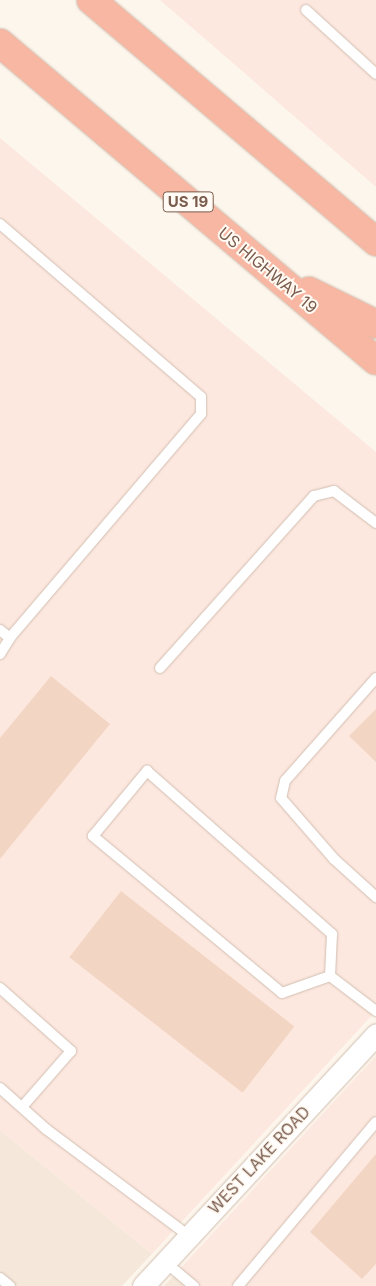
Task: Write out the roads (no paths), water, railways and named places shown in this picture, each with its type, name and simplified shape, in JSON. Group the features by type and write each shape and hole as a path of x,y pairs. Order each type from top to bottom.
{"highway":[{"path":"91,0 370,233"},
{"name":"US HIGHWAY 19","path":"0,43 376,361"},
{"path":"270,272 376,324"}],"street":[{"name":"WEST LAKE ROAD","path":"143,1286 376,1034"}],"lane":[{"path":"306,10 376,74"},
{"path":"0,224 200,397 201,414 10,638 0,654"},
{"path":"160,668 314,496 334,492 376,523"},
{"path":"0,630 10,638"},
{"path":"376,678 285,781 281,798 334,859 376,897"},
{"path":"147,771 332,934 330,976 282,993 93,836 147,771"},
{"path":"330,976 376,1011"},
{"path":"0,988 71,1051 22,1107"},
{"path":"0,1088 46,1129 188,1236"},
{"path":"238,1286 376,1122"},
{"path":"165,1262 194,1286"},
{"path":"0,1278 10,1286"}]}
